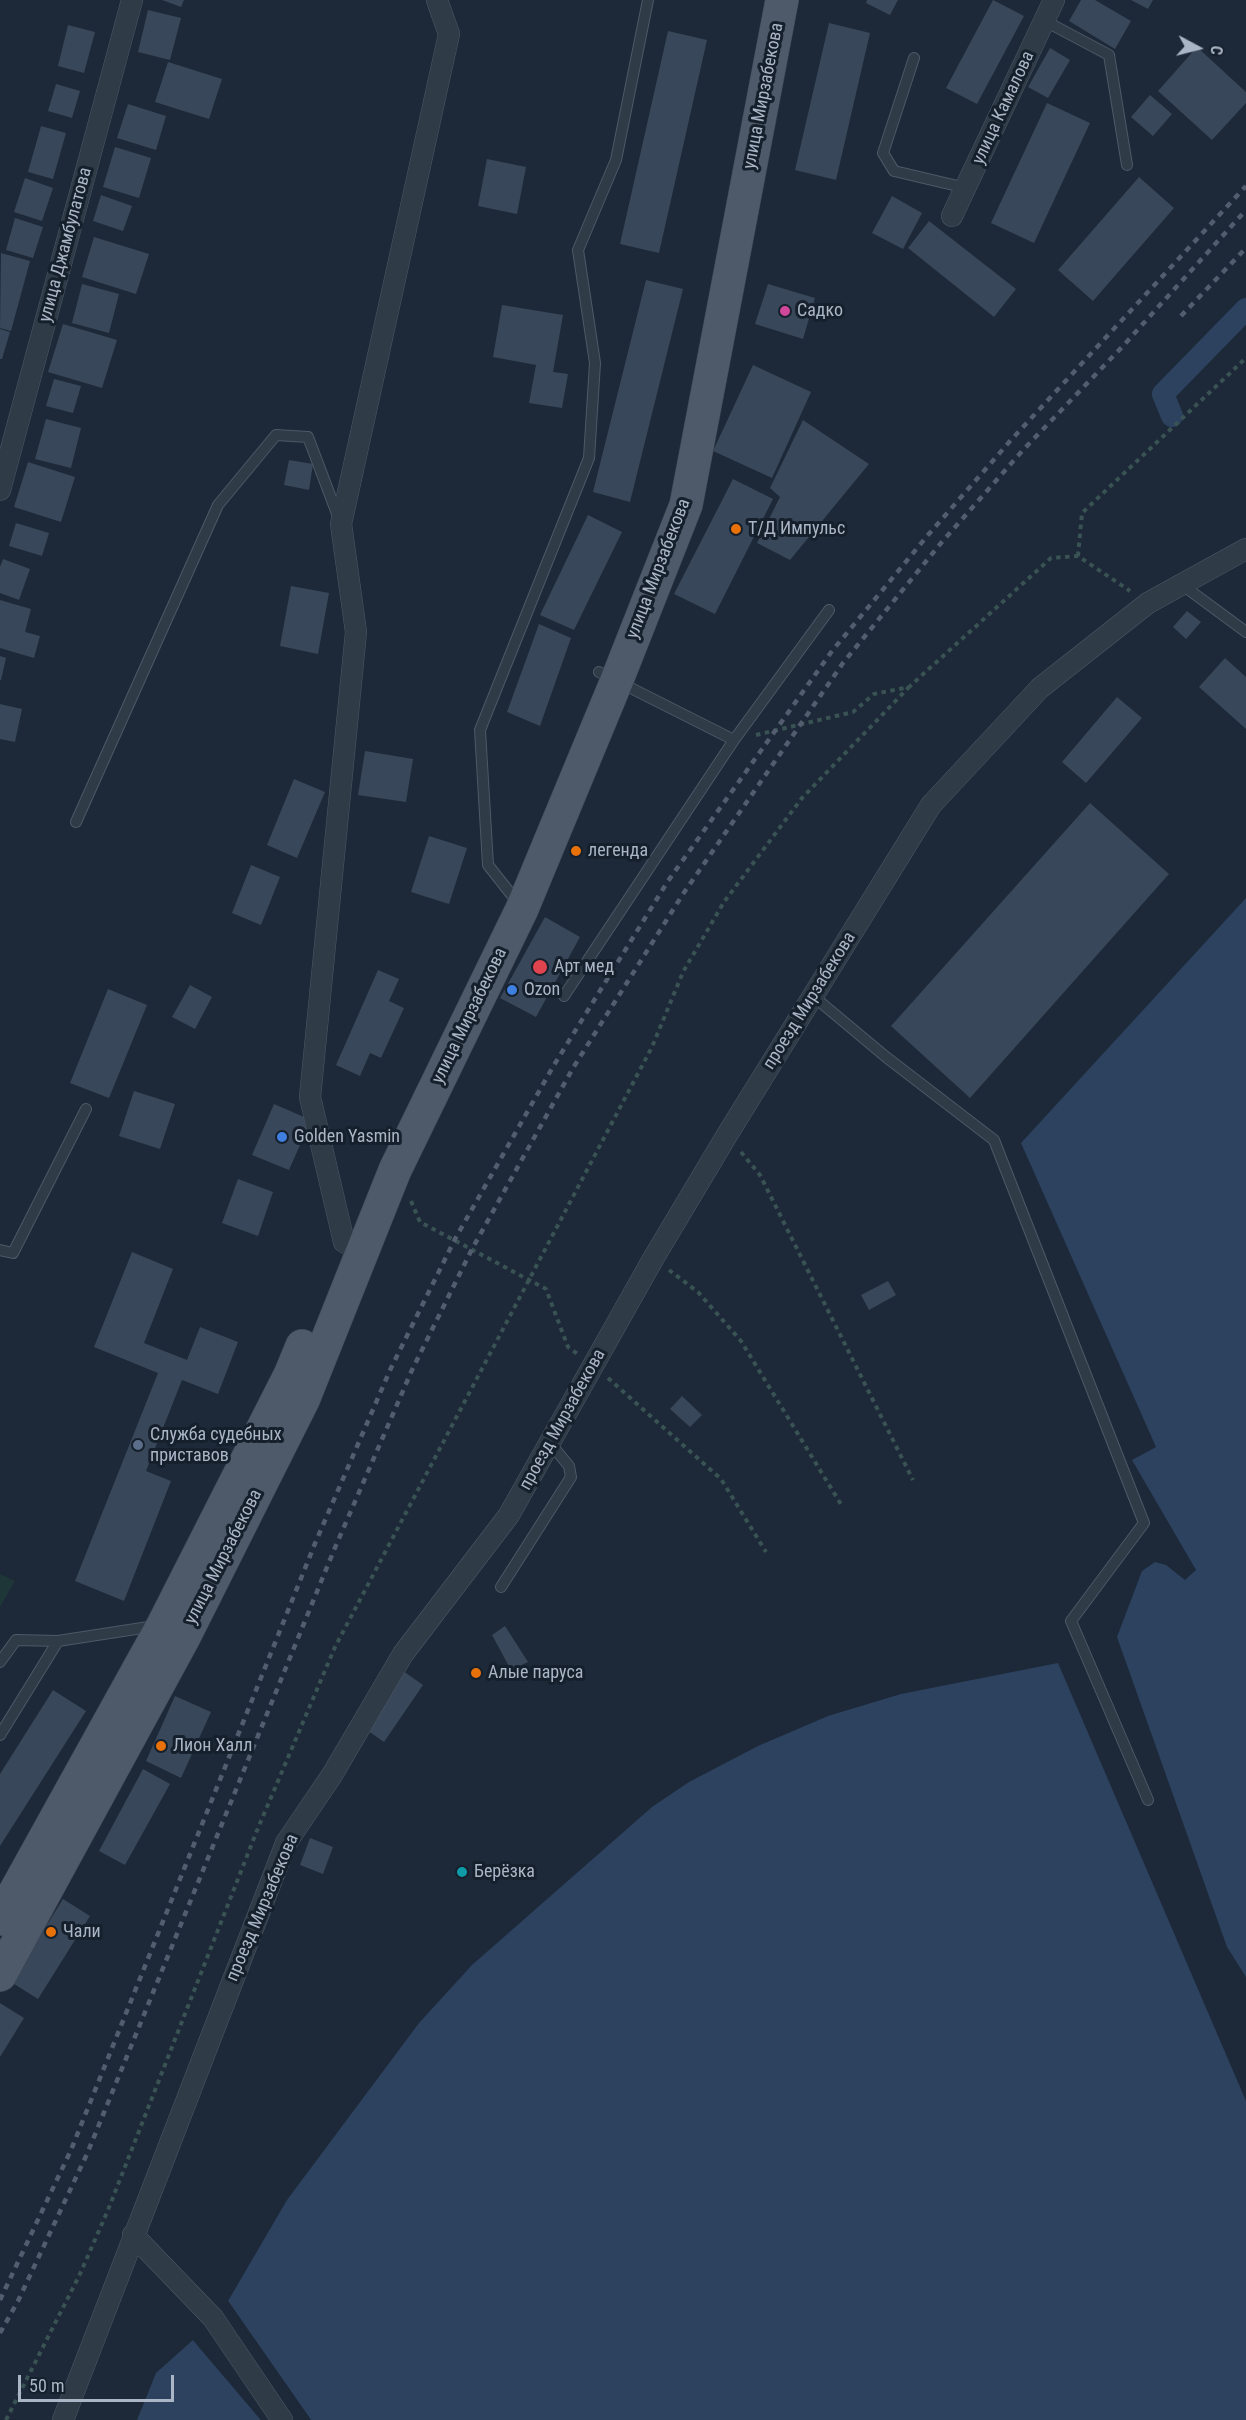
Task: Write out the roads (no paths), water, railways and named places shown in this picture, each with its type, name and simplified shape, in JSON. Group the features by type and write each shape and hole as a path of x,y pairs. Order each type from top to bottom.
{"main road":[{"name":"улица Мирзабекова","path":"0,1976 174,1631 290,1375 353,1248 375,1160 521,907 608,676 663,502 762,0"},
{"name":"улица Мирзабекова","path":"608,676 686,505 782,0"},
{"name":"улица Мирзабекова","path":"0,1919 174,1631"}],"street":[{"name":"улица Джамбулатова","path":"0,490 132,0"},
{"path":"353,1248 310,1097 356,632 341,524 449,34 438,0"},
{"name":"улица Камалова","path":"952,216 1054,0"},
{"name":"проезд Мирзабекова","path":"63,2420 286,1843 332,1775 403,1654 509,1515 727,1135 931,805 1040,688 1148,603 1246,549"},
{"path":"133,2235 213,2318 282,2420"}],"lane":[{"path":"521,907 488,865 480,730 589,458 595,363 578,250 616,160 648,0"},
{"path":"1045,21 1109,55 1127,165"},
{"path":"914,58 883,153 894,171 966,188"},
{"path":"76,822 218,505 276,435 308,437 341,524"},
{"path":"1181,584 1246,632"},
{"path":"564,996 734,740 829,610"},
{"path":"608,676 734,740"},
{"path":"813,996 886,1057 994,1140 1144,1523 1071,1621 1148,1800"},
{"path":"0,1250 13,1253 86,1109"},
{"path":"501,1587 571,1477 569,1466 550,1443"},
{"path":"0,1662 16,1640 58,1641 174,1631"},
{"path":"0,1736 58,1641"}],"water":[{"path":"1246,898 1246,1977 1227,1947 1117,1637 1142,1571 1155,1562 1166,1565 1185,1580 1196,1570 1132,1460 1156,1447 1021,1143"},
{"path":"1058,1663 1246,2101 1246,2420 311,2420 228,2301 287,2200 419,2023 472,1965 652,1807 689,1782 758,1746 828,1716 901,1694"},
{"path":"193,2340 261,2420 137,2420 156,2373"}],"waterway":[{"path":"1172,416 1163,394 1246,309"}],"railway":[{"path":"0,2300 71,2150 316,1541 391,1368 455,1239 554,1065 668,881 832,651 928,535 1011,440 1246,186"},
{"path":"0,2333 18,2301 87,2154 334,1550 412,1370 472,1249 573,1068 683,894 843,663 941,543 1023,450 1122,347 1246,210"},
{"path":"1181,316 1246,248"}],"place":[{"name":"Садко","path":"785,311"},
{"name":"Т/Д Импульс","path":"736,529"},
{"name":"легенда","path":"576,851"},
{"name":"Арт мед","path":"540,967"},
{"name":"Ozon","path":"512,990"},
{"name":"Golden Yasmin","path":"282,1137"},
{"name":"Служба судебных приставов","path":"138,1445"},
{"name":"Алые паруса","path":"476,1673"},
{"name":"Лион Халл","path":"161,1746"},
{"name":"Берёзка","path":"462,1872"},
{"name":"Чали","path":"51,1932"}]}
